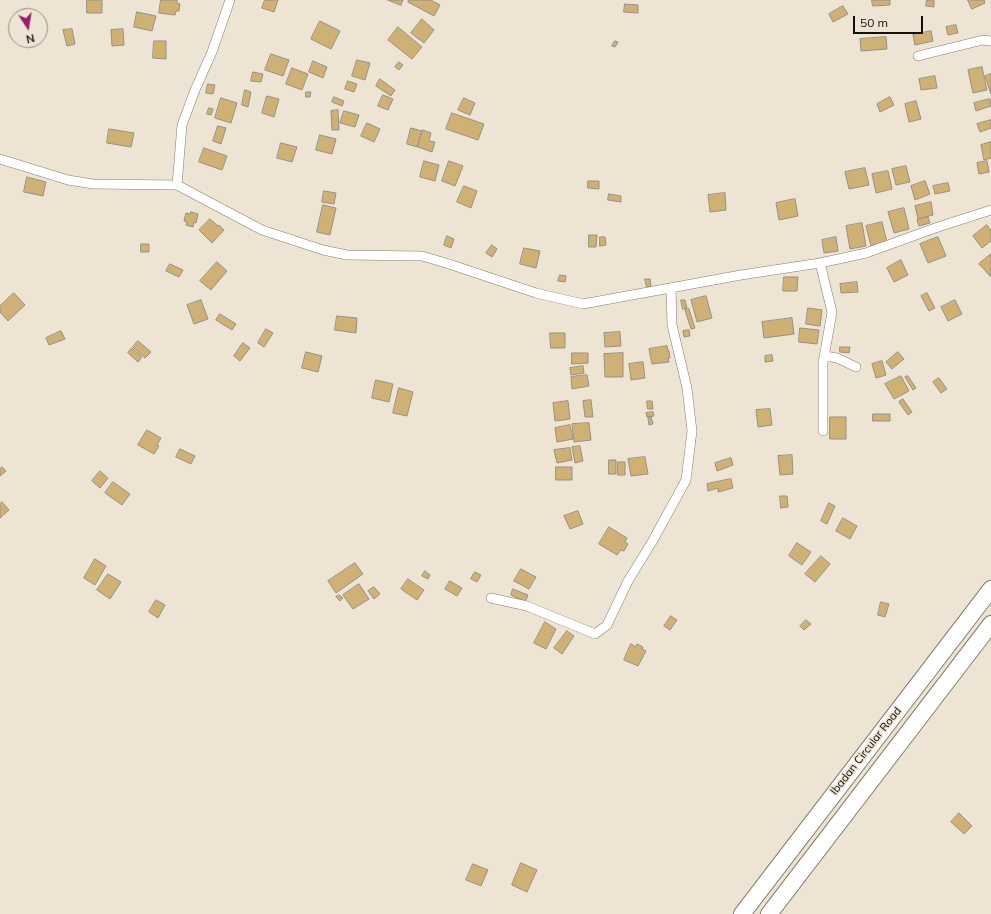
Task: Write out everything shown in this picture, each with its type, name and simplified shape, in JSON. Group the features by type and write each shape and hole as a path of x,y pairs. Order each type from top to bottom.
{"highway":[{"name":"Ibadan Circular Road","path":"742,914 991,588"},
{"name":"Ibadan Circular Road","path":"769,914 991,624"}],"street":[{"path":"176,186 182,125 195,90 212,52 230,0"},
{"path":"918,56 982,40 991,42"},
{"path":"0,159 68,180 93,184 176,186 262,230 323,250 347,255 422,256 536,293 583,304 742,275 820,263 866,253 991,210"},
{"path":"820,263 832,312 823,363 823,432"},
{"path":"490,598 527,606 595,634 607,625 628,581 652,542 686,480 692,431 687,388 672,325 671,288"},
{"path":"825,356 837,358 856,367"}],"building":[{"path":"87,0 102,0 102,13 87,13"},
{"path":"161,0 177,0 177,3 180,4 179,11 176,11 175,15 159,13"},
{"path":"265,0 278,0 274,12 262,8"},
{"path":"388,0 403,0 401,5"},
{"path":"409,0 431,0 440,5 434,16 408,2"},
{"path":"872,0 890,0 890,5 873,6"},
{"path":"927,0 934,0 934,7 926,6"},
{"path":"968,0 984,0 985,3 972,9"},
{"path":"625,4 638,5 638,13 624,12"},
{"path":"843,6 848,14 833,22 829,14"},
{"path":"137,12 156,16 152,31 134,27"},
{"path":"422,19 434,30 424,43 411,33"},
{"path":"320,21 340,31 331,49 311,39"},
{"path":"956,25 958,33 948,35 946,27"},
{"path":"398,27 422,47 412,59 388,40"},
{"path":"72,29 75,44 67,46 63,30"},
{"path":"123,29 124,45 112,46 111,30"},
{"path":"931,31 933,41 915,45 913,35"},
{"path":"886,37 887,49 861,51 860,39"},
{"path":"154,41 166,41 166,59 153,58"},
{"path":"615,41 618,42 615,47 612,46"},
{"path":"271,54 289,60 283,76 265,70"},
{"path":"357,60 370,63 365,80 352,76"},
{"path":"313,61 327,67 323,78 309,72"},
{"path":"399,62 403,65 399,70 395,67"},
{"path":"982,67 987,90 973,93 968,70"},
{"path":"292,68 308,74 302,90 286,84"},
{"path":"253,72 263,74 261,82 251,81"},
{"path":"991,74 991,94 985,76"},
{"path":"935,76 937,88 921,90 919,79"},
{"path":"380,79 395,90 391,96 376,86"},
{"path":"348,81 357,84 354,92 345,89"},
{"path":"208,84 215,85 213,94 206,93"},
{"path":"245,90 251,92 248,107 242,105"},
{"path":"306,92 311,92 310,97 306,97"},
{"path":"383,95 393,99 388,110 378,106"},
{"path":"267,96 279,99 274,117 262,113"},
{"path":"334,97 344,101 342,106 332,102"},
{"path":"890,97 894,105 880,112 877,104"},
{"path":"221,98 237,103 231,123 215,118"},
{"path":"464,98 475,103 470,115 458,110"},
{"path":"990,99 991,106 976,111 974,103"},
{"path":"916,101 921,119 909,122 905,104"},
{"path":"209,108 213,109 211,115 207,114"},
{"path":"338,110 339,130 332,130 331,111"},
{"path":"344,111 359,115 355,127 340,123"},
{"path":"452,113 484,124 478,140 446,129"},
{"path":"991,120 991,128 980,132 977,124"},
{"path":"367,123 380,129 374,142 361,136"},
{"path":"218,126 226,128 221,144 213,141"},
{"path":"411,128 422,131 417,147 407,144"},
{"path":"109,129 134,133 131,147 107,143"},
{"path":"423,130 431,133 429,141 435,142 432,152 418,147"},
{"path":"320,135 336,139 332,154 316,150"},
{"path":"991,142 991,158 984,160 981,145"},
{"path":"281,143 297,147 292,162 277,158"},
{"path":"204,148 227,156 222,170 199,162"},
{"path":"424,161 439,165 435,181 420,177"},
{"path":"449,161 463,166 455,186 442,181"},
{"path":"987,161 989,172 979,174 977,163"},
{"path":"906,166 910,182 896,185 892,169"},
{"path":"865,168 869,185 849,189 845,172"},
{"path":"888,171 892,189 876,193 872,174"},
{"path":"27,177 46,182 43,196 24,192"},
{"path":"588,181 599,181 599,189 588,188"},
{"path":"925,181 930,194 915,200 911,186"},
{"path":"948,183 950,191 935,194 933,186"},
{"path":"464,186 477,191 471,208 457,202"},
{"path":"324,191 336,193 334,204 322,202"},
{"path":"725,193 726,210 710,212 708,195"},
{"path":"609,194 621,196 621,202 608,200"},
{"path":"795,199 798,216 779,220 776,203"},
{"path":"931,202 933,215 918,219 915,206"},
{"path":"323,205 336,208 330,235 317,232"},
{"path":"904,208 909,229 894,233 888,212"},
{"path":"191,212 198,214 196,223 194,222 193,227 186,225 187,222 184,221 186,213 190,214"},
{"path":"928,217 930,223 919,226 917,220"},
{"path":"210,219 224,230 212,243 199,230"},
{"path":"882,222 887,242 871,246 866,226"},
{"path":"862,223 866,246 850,249 846,226"},
{"path":"987,225 991,231 991,241 982,248 973,236"},
{"path":"589,235 597,235 596,247 589,247"},
{"path":"447,236 454,239 451,248 444,245"},
{"path":"600,237 605,237 606,245 600,246"},
{"path":"836,237 838,251 824,253 822,240"},
{"path":"938,237 946,256 928,263 920,244"},
{"path":"141,244 149,244 149,252 141,252"},
{"path":"492,245 497,249 492,257 486,253"},
{"path":"524,248 540,251 536,268 520,264"},
{"path":"991,254 991,277 979,264"},
{"path":"901,260 908,275 894,282 887,268"},
{"path":"217,262 227,271 211,290 200,281"},
{"path":"170,264 183,270 179,277 166,271"},
{"path":"560,275 566,276 565,282 558,281"},
{"path":"784,277 798,277 797,291 783,291"},
{"path":"645,279 650,279 651,287 647,287"},
{"path":"857,282 858,292 841,293 840,284"},
{"path":"14,293 25,305 8,321 0,312 0,306"},
{"path":"927,293 935,308 929,311 921,296"},
{"path":"706,296 712,318 697,322 691,300"},
{"path":"201,300 208,319 194,324 187,305"},
{"path":"681,300 685,300 687,308 683,309"},
{"path":"955,300 962,314 948,321 941,307"},
{"path":"808,308 822,310 820,326 806,324"},
{"path":"689,309 695,328 691,329 685,310"},
{"path":"220,314 236,324 232,330 216,320"},
{"path":"337,316 357,318 356,333 335,330"},
{"path":"792,318 794,334 764,338 762,322"},
{"path":"800,328 819,330 817,344 799,342"},
{"path":"266,329 273,333 264,347 258,343"},
{"path":"689,330 690,336 684,337 683,331"},
{"path":"61,331 65,339 49,345 46,338"},
{"path":"620,332 621,346 605,347 604,333"},
{"path":"550,333 565,333 565,348 551,348"},
{"path":"138,341 151,352 145,358 133,347"},
{"path":"243,343 250,348 240,361 234,356"},
{"path":"667,346 670,358 668,358 669,362 652,364 649,349"},
{"path":"840,347 850,347 849,353 840,352"},
{"path":"132,348 142,357 138,362 128,353"},
{"path":"306,352 322,356 318,372 302,368"},
{"path":"898,352 904,359 892,369 886,362"},
{"path":"572,353 588,353 588,363 572,364"},
{"path":"623,353 623,377 605,377 604,354"},
{"path":"772,355 773,361 765,362 765,356"},
{"path":"882,361 886,375 876,378 872,364"},
{"path":"643,362 645,378 631,380 629,364"},
{"path":"583,366 584,373 571,375 570,368"},
{"path":"587,375 589,386 572,389 571,377"},
{"path":"901,376 909,391 894,399 885,384"},
{"path":"908,376 916,388 913,390 905,377"},
{"path":"939,378 947,389 941,393 933,382"},
{"path":"376,380 393,384 389,402 372,398"},
{"path":"399,388 413,392 407,416 393,413"},
{"path":"903,399 912,412 908,415 899,402"},
{"path":"591,400 593,417 585,417 583,401"},
{"path":"568,401 570,419 555,421 553,403"},
{"path":"647,401 652,401 653,409 648,409"},
{"path":"770,409 772,425 758,427 756,410"},
{"path":"653,412 654,416 647,417 646,413"},
{"path":"873,414 890,414 890,421 873,421"},
{"path":"651,417 653,424 649,425 648,418"},
{"path":"830,417 846,417 846,439 830,439"},
{"path":"589,423 591,440 574,442 572,424"},
{"path":"570,425 573,439 557,442 555,428"},
{"path":"147,430 161,438 157,445 159,446 154,454 138,445"},
{"path":"580,446 583,461 575,463 572,447"},
{"path":"570,448 572,460 557,463 554,450"},
{"path":"180,449 195,456 191,464 176,457"},
{"path":"792,455 793,474 780,475 778,456"},
{"path":"645,457 648,474 631,476 628,459"},
{"path":"731,458 733,465 717,471 715,463"},
{"path":"609,460 616,460 616,474 609,474"},
{"path":"618,462 625,462 625,475 618,475"},
{"path":"2,467 6,471 0,476 0,469"},
{"path":"556,467 572,467 572,480 556,480"},
{"path":"100,471 108,478 100,488 92,481"},
{"path":"731,479 733,488 718,492 718,488 708,491 707,484"},
{"path":"113,482 130,494 122,505 105,493"},
{"path":"780,496 787,496 788,507 781,508"},
{"path":"2,502 9,510 0,518 0,504"},
{"path":"829,503 835,506 827,524 821,521"},
{"path":"578,511 583,524 570,529 564,516"},
{"path":"843,518 857,526 850,539 836,531"},
{"path":"609,527 627,538 625,542 628,544 624,551 621,550 617,555 599,544"},
{"path":"797,543 811,552 802,565 789,556"},
{"path":"821,556 830,564 815,582 805,574"},
{"path":"95,559 106,566 95,585 84,578"},
{"path":"355,563 363,574 336,593 328,581"},
{"path":"521,569 536,577 529,589 514,581"},
{"path":"425,571 430,575 428,579 422,576"},
{"path":"475,572 481,575 477,582 471,579"},
{"path":"108,574 121,582 110,599 97,590"},
{"path":"408,579 424,590 417,600 401,589"},
{"path":"450,581 462,588 457,596 445,589"},
{"path":"359,584 369,599 353,609 343,595"},
{"path":"374,587 380,594 374,599 368,591"},
{"path":"513,589 528,595 525,602 511,595"},
{"path":"339,595 343,598 340,601 336,597"},
{"path":"156,600 165,605 158,618 149,612"},
{"path":"881,602 889,604 885,617 878,615"},
{"path":"671,616 677,620 670,630 664,626"},
{"path":"806,620 811,624 804,630 800,626"},
{"path":"545,622 556,629 546,649 534,643"},
{"path":"567,631 574,636 562,654 554,648"},
{"path":"631,644 636,647 637,644 643,647 642,649 646,651 638,666 624,660"},
{"path":"959,813 972,826 964,834 951,822"},
{"path":"521,863 537,870 527,892 512,885"},
{"path":"473,864 488,870 481,886 466,880"}]}
